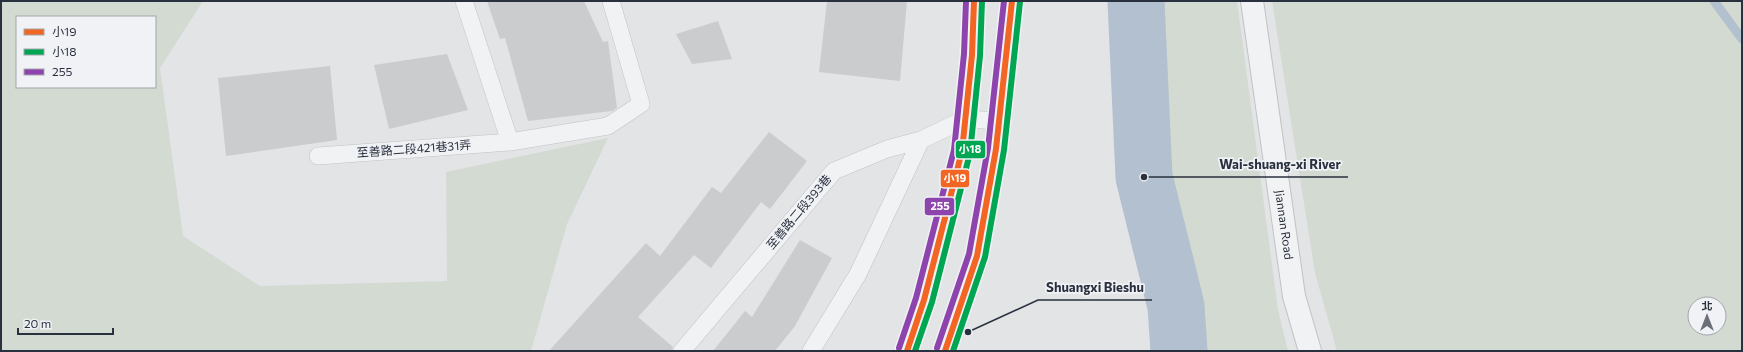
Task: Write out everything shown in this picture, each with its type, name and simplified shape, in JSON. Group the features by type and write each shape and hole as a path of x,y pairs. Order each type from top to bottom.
{"street":[{"path":"907,351 924,300 962,151 972,55 974,1"},
{"path":"945,351 977,256 996,149 1012,1"},
{"name":"Jiannan Road","path":"1252,1 1294,296 1310,351"}],"lane":[{"path":"464,1 510,142"},
{"name":"至善路二段421巷31弄","path":"318,156 510,142 608,126 640,104 611,1"},
{"name":"至善路二段393巷","path":"682,351 834,171 887,149 922,140 965,119 999,121"},
{"path":"811,351 858,274 922,140"}],"shaded area":[{"path":"1,1 203,1 160,68 183,236 260,286 447,281 446,172 608,138 567,224 531,351 1,351"},
{"path":"1155,1 1237,1 1278,310 1288,351 1194,351 1195,333 1174,209 1163,126 1156,43"},
{"path":"1272,1 1742,1 1742,351 1337,351 1315,273"}],"building":[{"path":"487,1 584,1 603,42 608,41 617,108 612,111 528,121 505,38 500,39"},
{"path":"827,1 907,1 900,81 819,72"},
{"path":"718,21 732,59 692,64 676,34"},
{"path":"447,54 468,110 389,129 374,65"},
{"path":"330,66 337,140 226,156 218,78"},
{"path":"769,132 807,161 770,209 761,202 711,268 694,255 638,317 673,347 672,351 549,351 646,243 660,256 712,187 721,193"},
{"path":"800,240 832,258 795,326 775,351 713,351 745,311 752,317"}],"waterway":[{"path":"1136,1 1144,177 1176,306 1179,351"},
{"path":"1714,1 1742,39"}],"transit line":[{"name":"255","path":"899,348 916,298 954,150 964,54 966,1"},
{"name":"小19","path":"907,351 924,300 962,151 972,55 974,1"},
{"name":"小18","path":"915,351 932,302 970,153 980,56 982,1"},
{"name":"255","path":"937,348 969,254 988,148 1004,1"},
{"name":"小19","path":"945,351 977,256 996,149 1012,1"},
{"name":"小18","path":"953,351 985,257 1004,150 1020,2"}],"place":[{"name":"Wai-shuang-xi River","path":"1144,177"},
{"name":"Shuangxi Bieshu","path":"968,332"}]}
